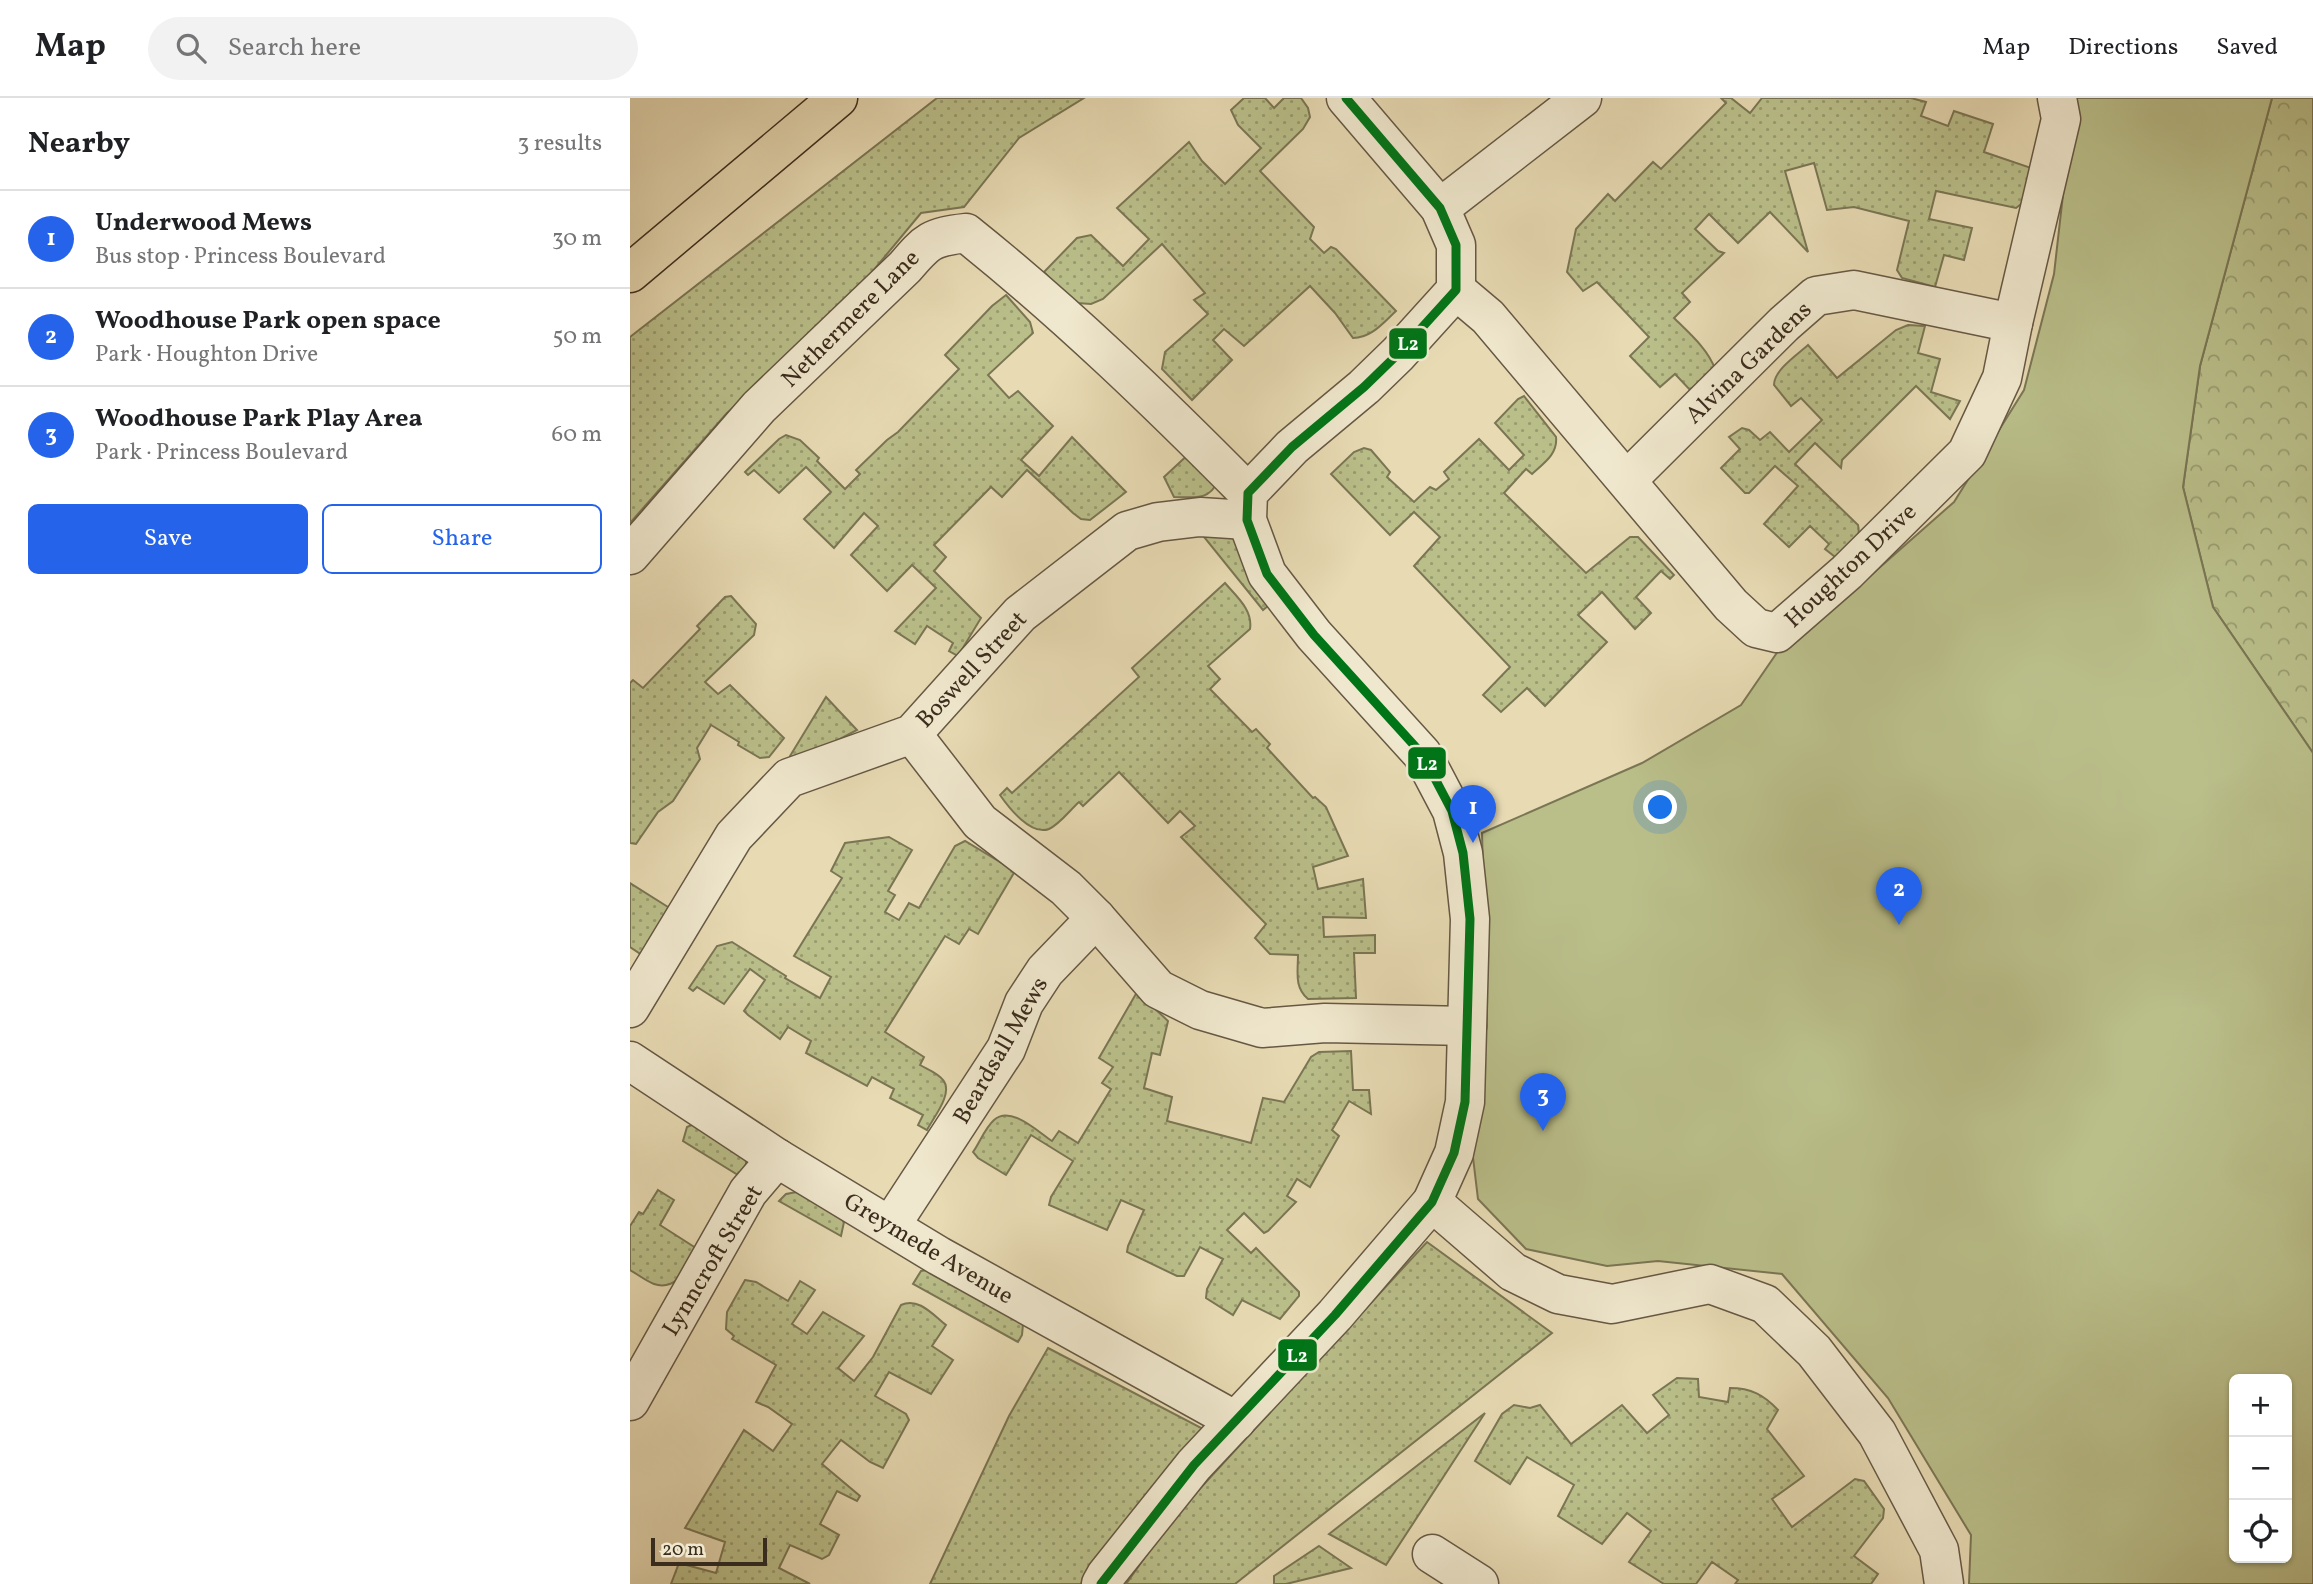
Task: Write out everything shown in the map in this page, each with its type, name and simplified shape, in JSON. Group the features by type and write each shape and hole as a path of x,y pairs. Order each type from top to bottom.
{"main road":[{"path":"630,273 838,98"}],"street":[{"path":"1101,1584 1178,1484 1335,1315 1432,1202 1454,1153 1465,1102 1470,919 1464,853 1452,811 1422,754 1314,635 1267,575 1248,507 1292,447 1364,387 1456,290 1456,244 1440,208 1346,98"},
{"path":"1440,208 1582,98"},
{"name":"Houghton Drive","path":"1456,290 1488,317 1731,604 1756,628 1777,633 1847,572 1967,453 2002,378 2061,119 2057,98"},
{"name":"Nethermere Lane","path":"630,555 760,407 905,267 925,243 944,235 966,233 1025,280 1137,382 1248,507"},
{"name":"Alvina Gardens","path":"1627,480 1816,296 1854,290 2013,323"},
{"name":"Boswell Street","path":"630,1008 734,836 789,778 912,734 1020,614 1127,531 1158,522 1248,507"},
{"path":"912,734 980,822 1066,888 1158,989 1200,1010 1262,1028 1325,1023 1467,1026"},
{"name":"Beardsall Mews","path":"891,1225 1006,1049 1024,1003 1045,971 1096,918"},
{"name":"Greymede Avenue","path":"630,1061 777,1157 939,1256 1236,1422"},
{"name":"Lynncroft Street","path":"630,1401 747,1192 777,1157"},
{"path":"1432,1202 1513,1272 1558,1294 1612,1304 1710,1284 1765,1304 1814,1351 1877,1433 1939,1550 1944,1584"},
{"path":"1432,1554 1479,1584"}],"green space":[{"path":"937,98 1084,98 1019,138 964,207 921,213 824,330 727,413 630,523 630,337"},
{"path":"1244,98 1265,98 1274,108 1284,98 1301,98 1310,117 1303,129 1260,171 1314,227 1310,239 1324,253 1331,247 1336,249 1396,311 1371,333 1353,338 1310,286 1244,346 1224,329 1213,340 1232,360 1192,400 1162,369 1165,352 1208,314 1194,300 1205,293 1162,244 1103,299 1091,304 1077,303 1066,296 1044,272 1077,238 1091,235 1123,266 1149,239 1117,208 1189,142 1202,161 1225,184 1261,148 1238,125 1231,110"},
{"path":"1721,98 1731,98 1750,113 1762,98 1911,98 1926,102 1921,116 1948,126 1954,111 1993,124 1984,152 2037,170 2029,198 2016,208 1936,191 1929,219 1972,228 1964,260 1944,255 1935,287 1902,278 1897,270 1909,221 1854,207 1827,210 1814,163 1785,171 1808,252 1770,212 1738,243 1709,214 1695,229 1718,251 1724,253 1682,293 1690,302 1674,318 1703,348 1715,369 1690,390 1675,374 1660,387 1630,356 1649,337 1597,282 1583,291 1567,272 1576,229 1608,194 1615,201 1653,162 1661,169 1726,103"},
{"path":"2074,98 2272,98 2200,366 2183,487 2213,607 2313,753 2313,1584 1969,1584 1971,1535 1888,1398 1782,1274 1658,1261 1607,1266 1526,1249 1478,1199 1472,1149 1481,1098 1487,1017 1482,833 1642,763 1741,705 1783,644 1795,642 1954,502 2024,390 2054,274"},
{"path":"2272,98 2313,98 2313,753 2213,607 2183,487 2200,366"},
{"path":"1006,295 1030,322 1033,333 988,375 1009,398 1018,391 1053,426 1021,460 1039,476 1072,437 1126,492 1090,520 1081,519 1073,513 1027,470 1002,497 991,487 934,545 946,557 934,571 981,618 958,656 949,651 953,643 927,626 915,644 895,631 936,588 912,565 887,591 851,555 878,526 864,513 834,548 804,519 831,492 806,467 779,493 754,470 748,475 745,472 786,435 800,440 845,489 860,474 856,470 898,432 959,369 945,355"},
{"path":"1908,325 1925,326 1918,353 1940,359 1931,392 1960,401 1950,419 1916,386 1842,460 1841,468 1815,443 1795,464 1858,525 1858,536 1854,545 1839,560 1825,549 1829,544 1810,526 1789,547 1764,524 1798,486 1775,466 1749,493 1745,493 1721,468 1740,449 1729,437 1742,428 1749,430 1760,440 1770,432 1789,452 1822,420 1801,398 1791,406 1774,385 1782,368 1808,345 1837,378 1896,330"},
{"path":"1524,396 1556,437 1555,448 1532,474 1526,469 1504,493 1586,573 1630,537 1638,537 1674,575 1670,579 1661,571 1636,597 1651,613 1635,629 1602,592 1578,615 1607,642 1545,706 1527,688 1501,712 1483,695 1510,667 1414,566 1440,537 1414,512 1390,535 1331,474 1354,452 1364,448 1371,450 1390,472 1387,477 1414,502 1430,487 1436,490 1449,479 1444,472 1479,439 1509,470 1524,455 1495,423"},
{"path":"1192,451 1217,482 1205,495 1174,497 1164,477"},
{"path":"1196,527 1239,538 1269,605 1263,610"},
{"path":"1225,583 1247,610 1250,629 1208,666 1220,679 1210,689 1252,732 1256,729 1270,744 1267,748 1313,798 1326,807 1348,856 1313,867 1318,889 1363,879 1366,918 1323,917 1324,937 1375,935 1375,953 1354,953 1356,998 1308,999 1299,984 1298,955 1270,954 1255,938 1266,924 1181,837 1195,826 1180,811 1168,823 1119,772 1083,806 1079,802 1049,829 1042,830 1028,825 1000,795 1007,788 1012,793 1139,677 1132,668"},
{"path":"731,596 756,624 754,635 705,682 718,694 730,685 784,738 769,757 760,758 711,725 697,748 700,759 673,801 658,812 636,844 630,843 630,683 633,680 643,688 700,629 697,626 725,597"},
{"path":"826,697 857,730 793,764 790,756"},
{"path":"889,837 912,850 888,891 895,895 885,912 899,920 909,903 919,908 955,846 965,841 1015,871 978,934 969,929 959,944 945,936 885,1032 924,1057 920,1065 938,1075 946,1085 944,1098 927,1130 918,1125 923,1115 890,1098 894,1089 872,1077 867,1086 806,1053 811,1041 788,1027 780,1039 748,1015 744,1011 765,980 750,969 724,1004 697,987 693,991 689,988 717,946 732,942 820,998 831,977 794,956 842,878 831,871 845,843"},
{"path":"630,883 668,907 669,919 645,957 630,947"},
{"path":"1137,992 1168,1021 1160,1055 1152,1053 1144,1088 1172,1097 1167,1121 1251,1143 1263,1098 1284,1102 1311,1057 1319,1052 1351,1051 1353,1090 1369,1090 1371,1114 1349,1101 1332,1130 1339,1136 1310,1187 1297,1179 1287,1196 1296,1202 1268,1231 1264,1233 1244,1213 1227,1230 1251,1253 1256,1248 1299,1292 1299,1296 1280,1319 1242,1300 1233,1315 1206,1298 1207,1289 1223,1259 1200,1247 1184,1276 1177,1276 1127,1252 1144,1210 1121,1200 1107,1230 1049,1205 1073,1161 1031,1135 1006,1175 973,1152 988,1127 1001,1116 1016,1118 1052,1141 1059,1131 1078,1143 1111,1089 1102,1083 1113,1067 1099,1058"},
{"path":"694,1124 740,1154 746,1161 746,1180 683,1141 687,1127"},
{"path":"658,1190 674,1200 660,1225 699,1250 676,1281 662,1285 651,1283 630,1270 630,1226 639,1212 643,1214"},
{"path":"802,1191 837,1212 844,1222 841,1236 779,1201 786,1194"},
{"path":"1427,1242 1552,1333 1235,1584 1126,1584 1172,1519"},
{"path":"933,1269 1023,1324 1018,1342 913,1284 921,1271"},
{"path":"745,1280 756,1282 788,1301 800,1281 815,1290 792,1324 807,1334 823,1312 864,1336 838,1368 854,1381 873,1357 901,1305 908,1303 920,1305 946,1325 932,1346 953,1360 931,1394 889,1372 875,1396 906,1414 909,1420 883,1468 870,1462 841,1440 822,1464 860,1496 857,1501 837,1491 820,1524 839,1535 829,1555 822,1559 790,1545 779,1568 810,1584 671,1584 679,1563 716,1573 725,1542 685,1528 744,1430 773,1451 792,1424 756,1402 776,1365 732,1339 734,1336 726,1329 727,1312"},
{"path":"1048,1348 1209,1432 1090,1567 1081,1584 930,1584 1009,1416"},
{"path":"1677,1378 1698,1379 1699,1397 1728,1402 1730,1388 1744,1389 1762,1396 1778,1410 1767,1429 1804,1476 1772,1499 1792,1527 1855,1479 1864,1481 1884,1509 1883,1518 1854,1556 1878,1574 1871,1584 1735,1584 1738,1580 1712,1562 1696,1584 1664,1584 1629,1562 1651,1531 1627,1513 1602,1544 1558,1516 1574,1485 1527,1457 1510,1484 1475,1461 1502,1414 1514,1405 1530,1408 1540,1405 1571,1444 1622,1405 1647,1433 1669,1415 1653,1395"},
{"path":"1485,1413 1386,1565 1329,1534"},
{"path":"1319,1546 1351,1568 1286,1584 1274,1584 1274,1576"}],"transit line":[{"name":"L2","path":"1101,1584 1194,1465 1335,1315 1432,1202 1454,1153 1465,1102 1470,919 1463,853 1452,811 1422,754 1314,635 1267,574 1247,520 1248,493 1292,447 1364,387 1398,354 1456,290 1456,245 1440,208 1346,98"}],"place":[{"name":"Underwood Mews","path":"1473,843"},
{"name":"Woodhouse Park open space","path":"1899,925"},
{"name":"Woodhouse Park Play Area","path":"1543,1131"}]}
